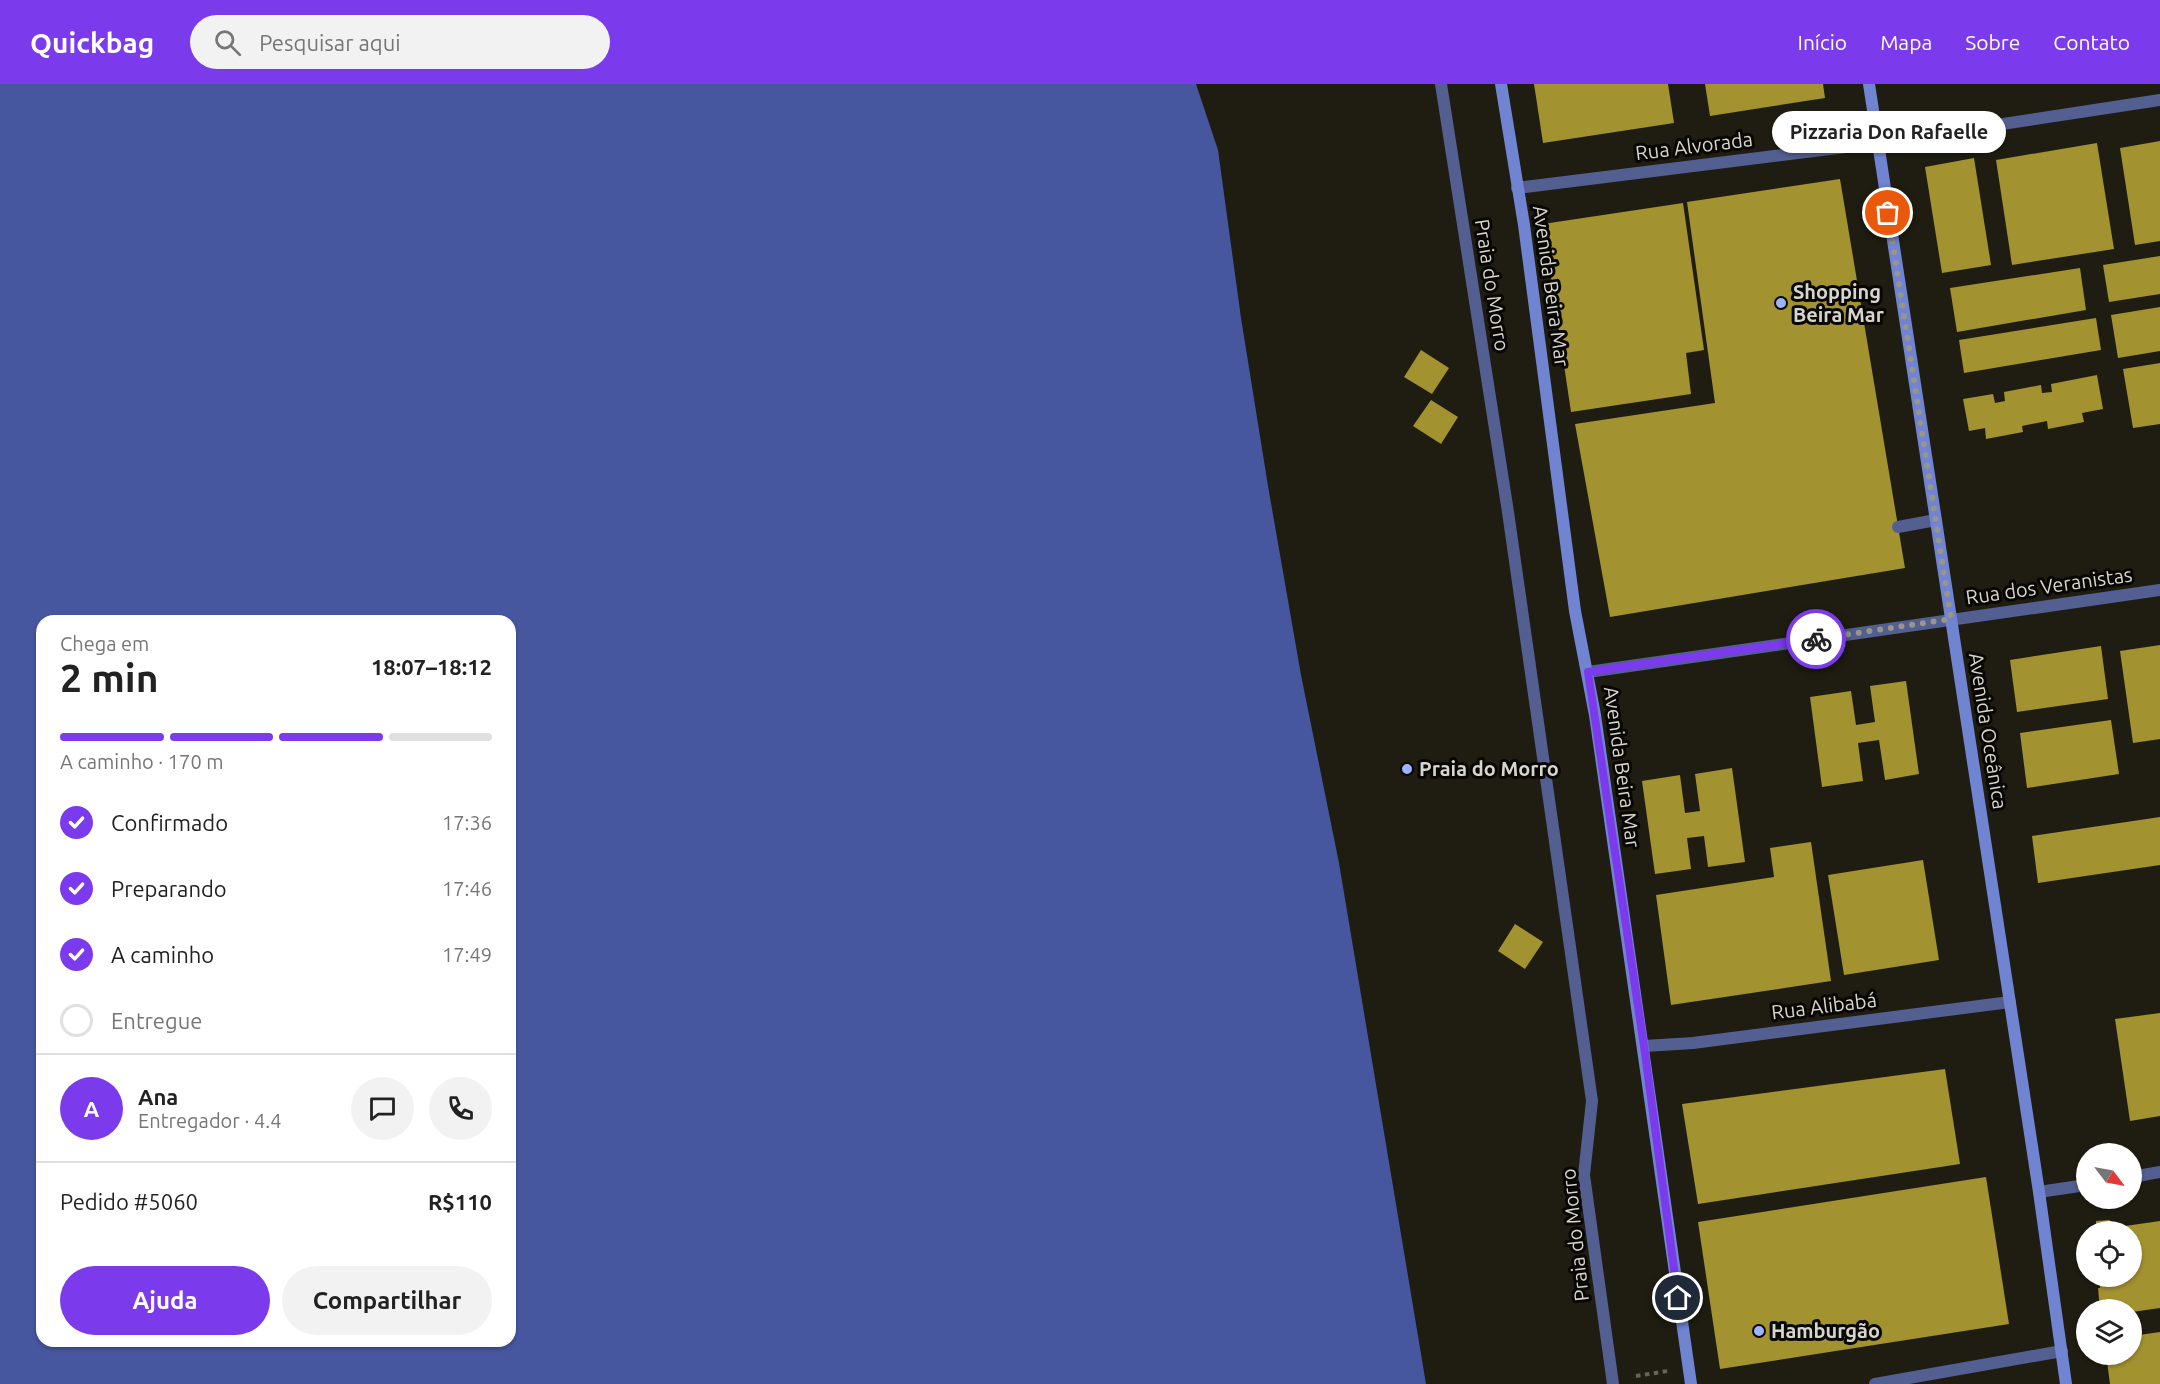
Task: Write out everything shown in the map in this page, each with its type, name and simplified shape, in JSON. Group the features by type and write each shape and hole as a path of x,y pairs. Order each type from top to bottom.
{"street":[{"name":"Praia do Morro","path":"1441,84 1511,534 1592,1101 1584,1175 1612,1382"},
{"name":"Avenida Beira Mar","path":"1501,84 1526,237 1575,611 1588,672 1644,1046 1691,1384"},
{"name":"Avenida Oceânica","path":"1869,84 2039,1192 2066,1384"},
{"name":"Rua Alvorada","path":"1517,189 1878,142 2160,100"},
{"path":"1898,527 1936,520"},
{"name":"Rua dos Veranistas","path":"1588,672 2160,590"},
{"name":"Rua Alibabá","path":"1644,1046 1693,1043 2010,1002"},
{"path":"2142,1175 2160,1172"},
{"path":"2039,1192 2076,1186"},
{"path":"1875,1384 2062,1351"}],"path":[{"path":"1612,1382 1688,1368"}],"water":[{"path":"0,84 1196,84 1218,150 1241,318 1268,486 1301,675 1339,863 1426,1384 0,1384"}],"building":[{"path":"1534,84 1668,84 1674,123 1543,143"},
{"path":"1705,84 1823,84 1825,98 1710,116"},
{"path":"2160,141 2160,241 2135,245 2120,148"},
{"path":"2097,143 2114,249 2012,265 1996,160"},
{"path":"1974,158 1991,265 1942,273 1925,167"},
{"name":"Shopping Beira Mar","path":"1840,179 1905,568 1610,617 1575,424 1715,403 1687,202"},
{"path":"1683,203 1704,350 1686,353 1691,394 1571,412 1543,224"},
{"path":"2160,256 2160,294 2109,302 2103,265"},
{"path":"2080,268 2086,310 1957,332 1950,288"},
{"path":"2160,307 2160,351 2118,358 2111,315"},
{"path":"2096,318 2101,350 1964,373 1959,340"},
{"path":"1421,350 1449,368 1432,394 1404,377"},
{"path":"2160,363 2160,424 2133,428 2123,369"},
{"path":"2097,375 2103,409 2082,413 2084,422 2048,429 2047,421 2022,426 2023,432 1986,439 1985,428 1969,431 1963,399 1993,394 1995,403 2005,401 2004,392 2041,385 2042,393 2052,392 2051,384"},
{"path":"1431,400 1458,417 1441,444 1413,426"},
{"path":"2160,645 2160,739 2133,743 2120,651"},
{"path":"2101,646 2108,699 2017,712 2010,660"},
{"path":"1906,681 1919,774 1885,780 1879,740 1858,743 1863,781 1822,787 1810,697 1851,691 1856,725 1875,722 1870,686"},
{"path":"2111,720 2119,774 2027,788 2020,733"},
{"path":"1732,768 1745,862 1708,867 1704,836 1687,838 1691,869 1655,874 1642,781 1680,775 1685,813 1700,811 1695,774"},
{"path":"2160,817 2160,865 2038,883 2032,836"},
{"path":"1811,842 1831,981 1671,1005 1656,895 1774,877 1770,848"},
{"path":"1923,860 1939,960 1844,975 1828,875"},
{"path":"1515,924 1543,942 1525,969 1498,951"},
{"path":"2160,1013 2160,1116 2130,1121 2115,1019"},
{"path":"1945,1069 1960,1164 1698,1204 1682,1104"},
{"path":"1986,1177 2009,1324 1720,1369 1698,1222"},
{"path":"2160,1221 2160,1308 2142,1311 2142,1299 2099,1299 2098,1288 2142,1287 2142,1224"},
{"path":"2160,1332 2160,1384 2110,1384 2107,1365 2142,1365 2142,1335"}],"way so far":[{"path":"1816,639 1951,619 1888,213"}],"place":[{"name":"Pizzaria Don Rafaelle","path":"1888,213"},
{"name":"Shopping Beira Mar","path":"1781,303"},
{"name":"Praia do Morro","path":"1407,769"},
{"name":"Hamburgão","path":"1759,1331"}],"route":[{"path":"1678,1298 1644,1046 1588,672 1816,639"}]}
